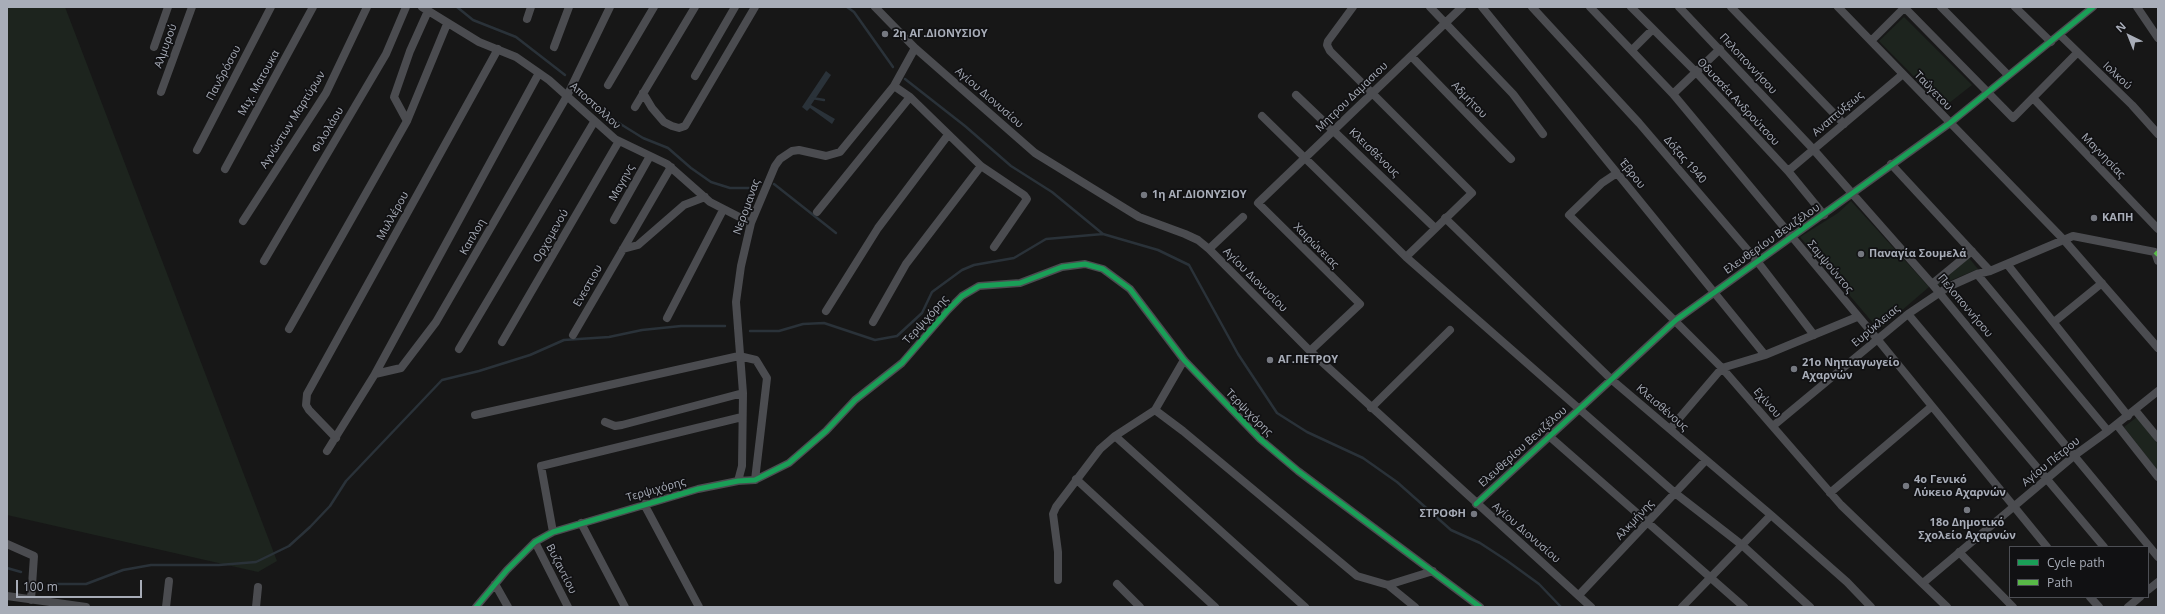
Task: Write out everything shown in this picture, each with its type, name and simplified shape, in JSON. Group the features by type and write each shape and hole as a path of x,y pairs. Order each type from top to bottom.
{"street":[{"path":"154,47 168,7"},
{"name":"Αλμυρού","path":"161,92 192,7"},
{"name":"Πανδρόσου","path":"197,150 271,7"},
{"name":"Μιχ. Ματουκα","path":"225,169 313,7"},
{"name":"Αγνώστων Μαρτύρων","path":"243,221 326,93 367,7"},
{"name":"Φιλολάου","path":"264,261 386,54 406,7"},
{"path":"527,19 531,7"},
{"path":"554,47 569,7"},
{"name":"Καπλοη","path":"375,374 400,368 436,322 567,96 610,7"},
{"path":"608,85 654,7"},
{"path":"635,107 695,7"},
{"path":"695,76 735,7"},
{"path":"643,93 652,108 664,122 672,126 685,126 755,7"},
{"name":"Αγίου Διονυσίου","path":"875,7 915,48 1035,153 1139,217 1185,234 1198,240 1209,249 1310,351 1476,504 1591,607"},
{"path":"1353,7 1328,41 1327,45 1330,52 1373,93 1472,193 1406,257"},
{"path":"1430,7 1513,94 1543,134"},
{"name":"Μητρου Δαμασιου","path":"1258,203 1462,7"},
{"name":"Έβρου","path":"1482,7 1765,355"},
{"name":"Δόξας 1940","path":"1532,7 1639,123 1757,261 1814,335"},
{"name":"Σαμψούντος","path":"1590,7 1673,94 1791,238 1878,340 1931,407 2046,546"},
{"name":"Οδυσσέα Ανδρούτσου","path":"1631,7 1696,72 1788,171 1824,215"},
{"name":"Πελοποννήσου","path":"1679,7 1813,149 1940,292 2158,557"},
{"path":"1731,7 1844,124"},
{"name":"Ταΰγετου","path":"1838,7 2064,240 2158,348"},
{"path":"1871,41 1904,7 2013,118 2077,53"},
{"path":"1941,7 2008,75"},
{"path":"2015,7 2051,42"},
{"path":"2137,7 2158,38"},
{"name":"Ελευθερίου Βενιζέλου","path":"1476,504 1676,320 1950,123 2008,75 2060,35 2088,8"},
{"path":"407,121 394,97 425,9"},
{"name":"Αποστολλον","path":"425,9 447,24 479,42 516,57 539,73 567,96 594,122 619,141 671,168 704,197 724,210 751,223"},
{"path":"289,329 407,121 447,24"},
{"path":"1632,50 1653,29"},
{"name":"Ιολκού","path":"2060,35 2132,105 2158,134"},
{"name":"Νερομανας","path":"738,481 742,466 743,393 739,356 737,291 751,223 775,166 780,159 792,151 799,150 826,156 840,152 894,86 915,48"},
{"name":"Μυλλέρου","path":"336,438 309,410 306,404 307,394 498,49"},
{"path":"1673,94 1720,49"},
{"name":"Αδμήτου","path":"1411,56 1511,159"},
{"path":"327,451 375,374 539,73"},
{"name":"Αναπτύξεως","path":"1788,171 1903,74"},
{"path":"894,86 910,97 981,166 1027,199 994,247"},
{"name":"Κλεισθένους","path":"1296,95 1435,228"},
{"path":"817,212 910,97"},
{"name":"Μαγνησίας","path":"2033,98 2158,229"},
{"path":"1262,116 1406,257 1579,410 1675,493 1742,545 1810,607"},
{"path":"459,349 594,122"},
{"path":"826,311 878,228 948,135"},
{"name":"Ορχομενού","path":"502,342 619,141"},
{"name":"Μαγηνς","path":"614,220 650,156"},
{"path":"1891,164 1990,271"},
{"path":"873,322 906,264 981,166"},
{"name":"Ενεστιου","path":"573,335 671,168"},
{"name":"Εχίνου","path":"1617,172 1602,183 1569,215 1676,320 1722,368 1830,493 1947,607"},
{"path":"623,249 638,245 684,205 704,197"},
{"name":"Χαιρώνειας","path":"1258,203 1360,304 1310,351"},
{"path":"667,318 724,210"},
{"path":"1209,249 1243,216"},
{"name":"Κλεισθένους","path":"1445,218 1612,380 1771,515 1847,582 1871,607"},
{"path":"1940,292 1977,274 1990,271 2072,236 2155,252 2158,261"},
{"path":"1932,284 1972,251"},
{"name":"Τερψιχόρης","path":"476,607 495,584 535,542 553,532 581,522 698,489 738,481 755,480 781,468 800,454 826,431 855,400 902,363 962,296 979,286 1020,283 1073,264 1085,264 1103,269 1130,289 1184,360 1237,418 1266,444 1298,471 1480,607"},
{"path":"2007,264 2128,416"},
{"path":"1977,274 2108,431"},
{"path":"2054,322 2102,283"},
{"name":"Ευρύκλειας","path":"1773,426 1908,314 1940,292"},
{"path":"1908,314 2103,546"},
{"path":"1670,430 1722,368 1765,355 1857,317"},
{"path":"1371,408 1450,330"},
{"path":"475,415 739,356 756,360 766,378 755,480"},
{"path":"1058,580 1058,552 1053,514 1076,479 1100,449 1115,436 1155,410 1184,360"},
{"name":"Αγίου Πέτρου","path":"1923,583 2075,455 2117,425 2158,391"},
{"path":"606,422 615,426 622,425 743,393"},
{"path":"1830,493 1931,407"},
{"path":"1155,410 1183,431 1357,576 1388,586 1415,607"},
{"path":"2135,410 2158,438"},
{"path":"553,532 541,466 742,417"},
{"path":"2117,425 2158,477"},
{"path":"1115,436 1305,607"},
{"path":"1549,436 1744,607"},
{"name":"Αλκμήνης","path":"1579,595 1706,460"},
{"path":"1076,479 1215,607"},
{"path":"644,504 699,607"},
{"path":"1682,607 1771,515"},
{"path":"581,522 625,607"},
{"name":"Βυζαντίου","path":"535,542 568,607"},
{"path":"7,544 34,556 31,600"},
{"path":"1959,552 2013,607"},
{"path":"1388,586 1433,571"},
{"path":"166,607 169,581"},
{"path":"2149,589 2158,582"},
{"path":"495,584 508,607"},
{"path":"1117,584 1140,607"},
{"path":"256,607 258,587"},
{"path":"7,596 86,607"},
{"path":"2091,598 2099,607"},
{"path":"2128,607 2139,598"}],"shaded area":[{"path":"7,7 65,7 277,561 258,572 7,515"},
{"path":"1904,17 1972,85 1944,107 1879,41"},
{"path":"826,71 831,75 811,105 835,119 832,124 810,108 807,111 802,107"},
{"path":"1851,201 1929,287 1879,330 1800,237 1838,213"},
{"path":"1969,258 1978,269 1935,287"},
{"path":"2137,417 2158,444 2157,470 2124,427"}],"waterway":[{"path":"457,7 473,20 516,37 565,75"},
{"path":"847,7 854,12 893,67"},
{"path":"905,79 965,126 1011,166 1052,192 1103,234 1158,250 1189,265 1238,354 1277,413 1307,432 1363,458 1397,482 1451,530 1480,543 1539,584 1561,607"},
{"path":"585,97 614,120 643,138 668,148 691,168 711,182 730,188 751,188"},
{"path":"812,98 824,100"},
{"path":"774,184 836,233"},
{"path":"750,331 779,331 803,324 824,323 875,340 897,336 922,313 932,292 962,270 974,265 1014,258 1046,239 1103,234"},
{"path":"49,584 86,584 123,570 151,565 219,565 256,562 289,546 310,527 330,506 346,481 442,380 479,371 530,355 564,340 609,337 642,330 681,326 725,326"},
{"path":"7,568 21,572"}],"marked path":[{"path":"2155,252 2158,255"}],"cycle path":[{"path":"1476,504 1676,320 1950,123 2093,7"},
{"path":"476,607 507,570 535,542 553,532 698,489 738,481 755,480 789,463 826,431 855,400 902,363 962,296 979,286 1020,283 1062,267 1085,264 1103,269 1130,289 1184,360 1260,439 1298,471 1480,607"}],"place":[{"name":"2η ΑΓ.ΔΙΟΝΥΣΙΟΥ","path":"885,34"},
{"name":"1η ΑΓ.ΔΙΟΝΥΣΙΟΥ","path":"1144,195"},
{"name":"ΚΑΠΗ","path":"2094,218"},
{"name":"Παναγία Σουμελά","path":"1861,254"},
{"name":"ΑΓ.ΠΕΤΡΟΥ","path":"1270,360"},
{"name":"21ο Νηπιαγωγείο Αχαρνών","path":"1794,369"},
{"name":"4o Γενικό Λύκειο Αχαρνών","path":"1906,486"},
{"name":"18ο Δημοτικό Σχολείο Αχαρνών","path":"1967,510"},
{"name":"ΣΤΡΟΦΗ","path":"1474,514"}]}
